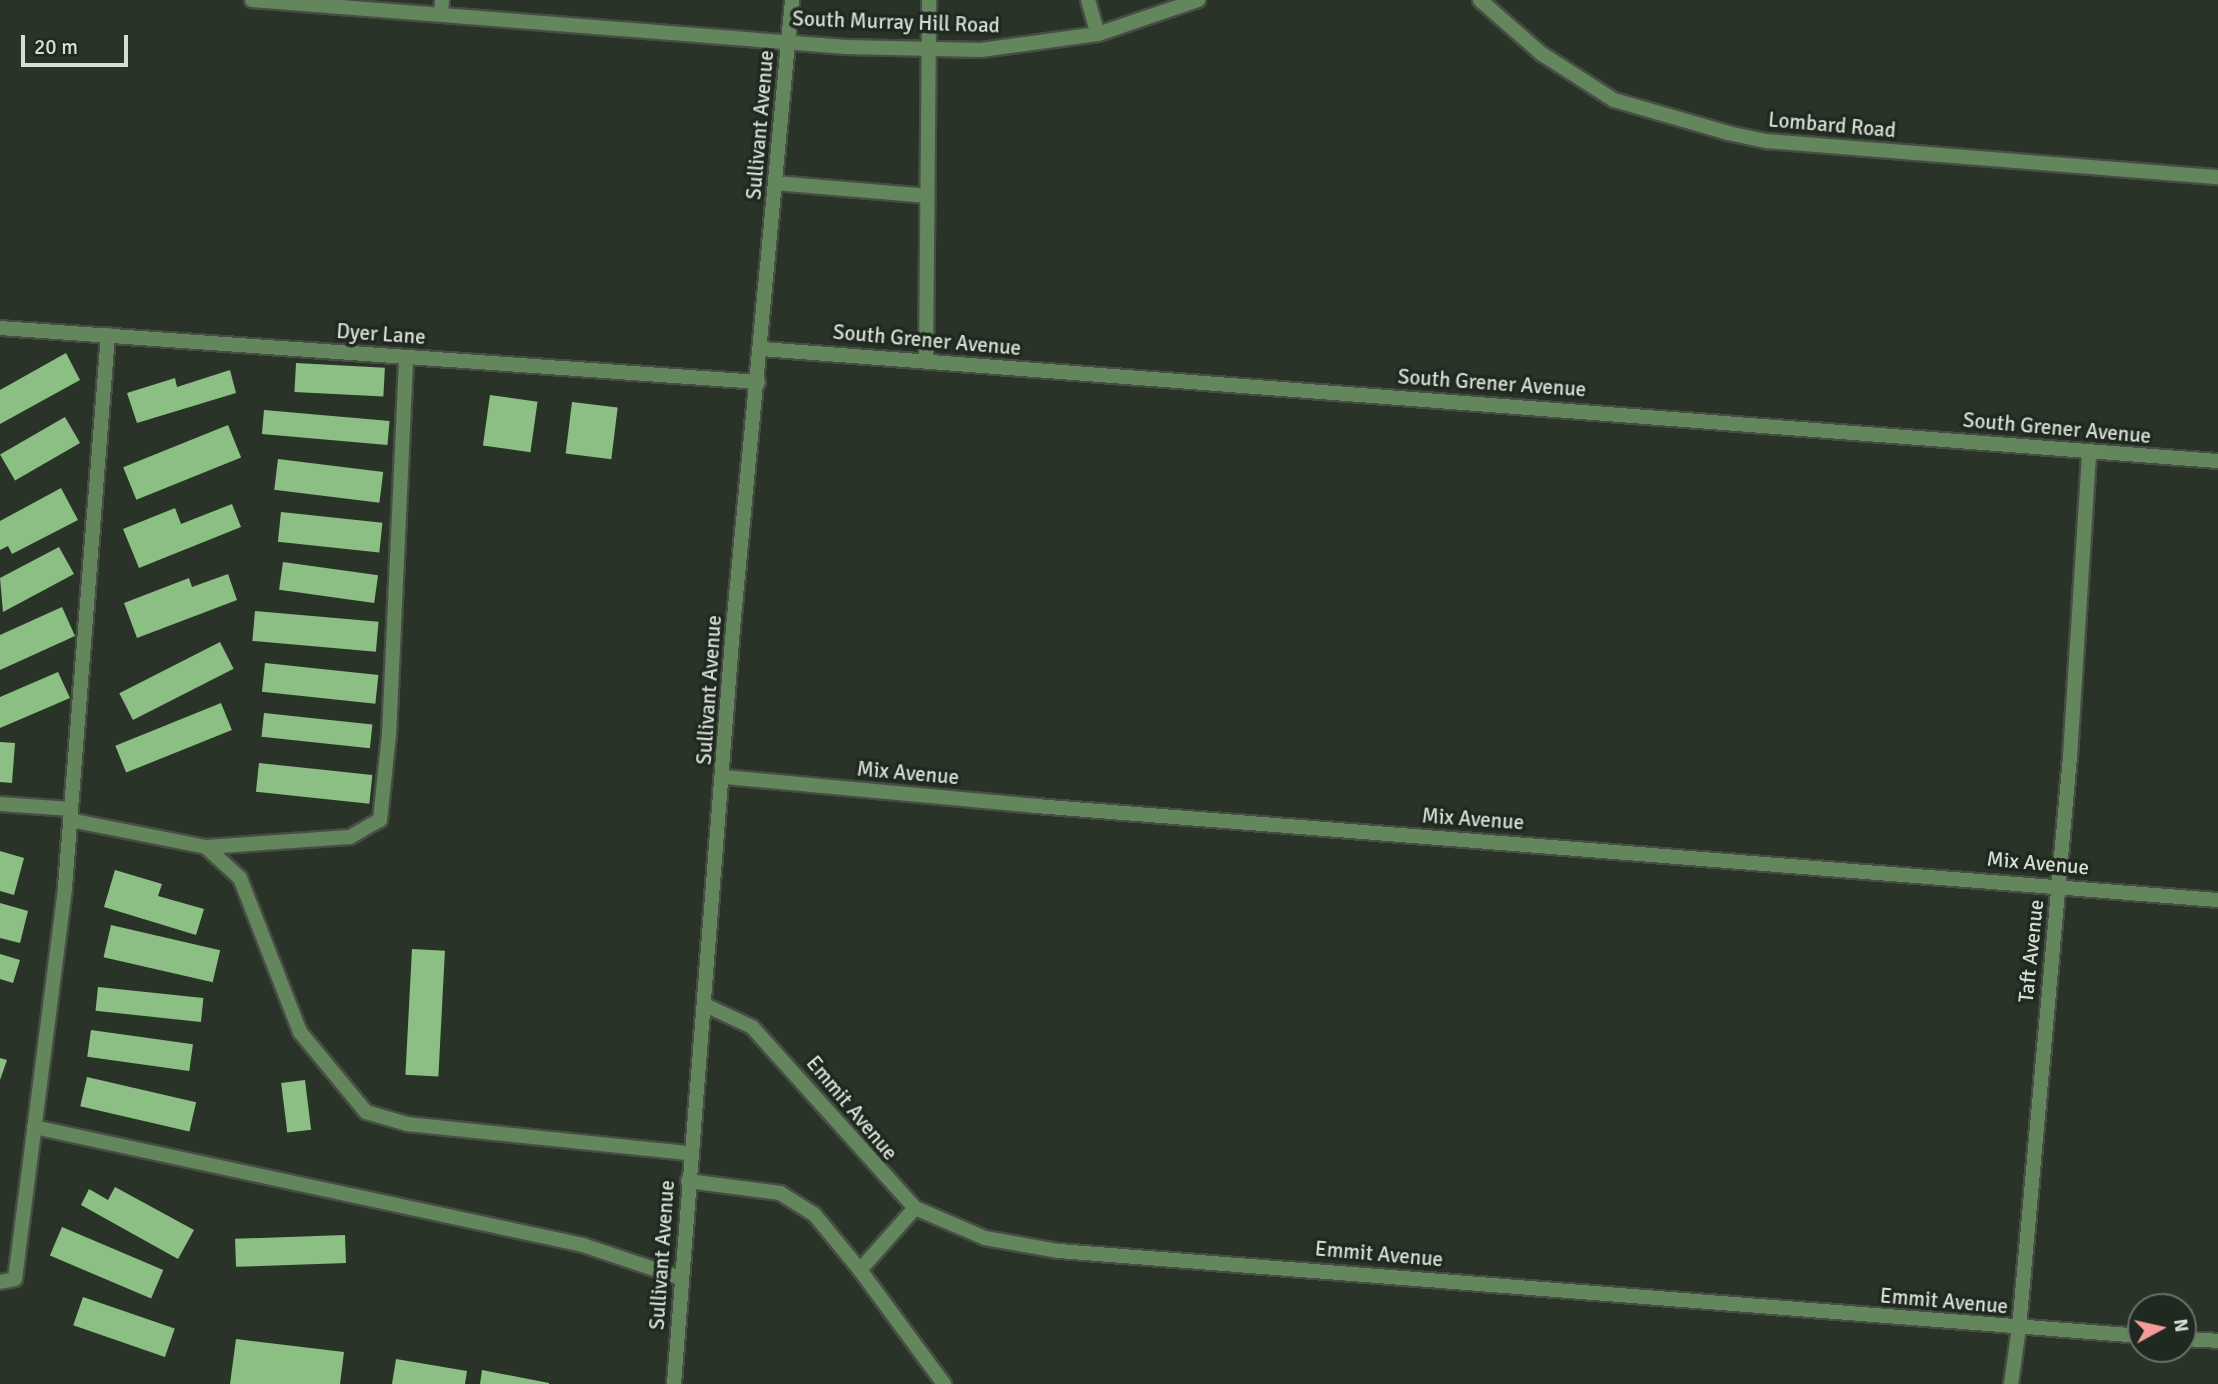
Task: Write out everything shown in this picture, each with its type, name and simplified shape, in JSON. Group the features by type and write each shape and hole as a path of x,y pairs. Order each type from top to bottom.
{"street":[{"name":"South Murray Hill Road","path":"252,0 442,7 788,41 981,50 1098,34 1198,0"},
{"name":"Sullivant Avenue","path":"674,1384 690,1153 725,777 733,628 762,349 792,0"},
{"path":"926,360 926,48 929,0"},
{"path":"1088,0 1098,34"},
{"name":"Lombard Road","path":"1480,0 1542,54 1605,94 1652,113 1728,133 1767,141 2218,177"},
{"path":"776,183 927,196"},
{"name":"Dyer Lane","path":"0,328 758,382"},
{"path":"0,1282 15,1279 71,815 108,335"},
{"name":"South Grener Avenue","path":"762,349 2218,461"},
{"path":"0,804 71,815 206,847 350,837 380,820 389,735 406,357"},
{"name":"Taft Avenue","path":"2011,1384 2019,1328 2059,886 2089,452"},
{"name":"Mix Avenue","path":"725,777 1064,808 2218,900"},
{"path":"206,847 240,878 300,1032 366,1112 407,1124 690,1153"},
{"name":"Emmit Avenue","path":"705,1005 752,1027 915,1208 985,1238 1059,1251 2127,1335"},
{"path":"34,1127 583,1245 681,1278"},
{"path":"688,1181 780,1193 814,1214 860,1270 944,1384"},
{"path":"860,1270 915,1208"},
{"path":"2197,1340 2218,1341"}],"building":[{"path":"66,353 80,380 0,424 0,390"},
{"path":"296,363 385,368 383,397 294,392"},
{"path":"230,370 236,393 137,423 127,393 175,378 177,387"},
{"path":"490,395 538,402 530,452 483,446"},
{"path":"572,402 618,408 611,459 566,454"},
{"path":"264,410 390,421 387,445 262,434"},
{"path":"65,417 80,443 15,480 0,454"},
{"path":"228,425 241,457 136,500 123,467"},
{"path":"278,459 383,472 379,503 274,490"},
{"path":"61,488 78,520 12,554 8,546 0,550 0,521"},
{"path":"232,504 241,527 139,568 123,529 175,508 181,524"},
{"path":"281,512 382,523 379,552 278,542"},
{"path":"59,547 74,574 3,612 0,578"},
{"path":"283,562 378,575 374,603 279,590"},
{"path":"228,574 237,600 137,638 124,603 189,578 192,587"},
{"path":"62,607 75,636 0,670 0,635"},
{"path":"255,611 379,622 376,652 252,641"},
{"path":"220,642 234,669 133,720 119,693"},
{"path":"265,663 378,675 375,704 262,692"},
{"path":"58,672 70,698 0,728 0,697"},
{"path":"221,703 232,730 126,773 115,746"},
{"path":"264,713 372,724 370,748 261,737"},
{"path":"0,742 15,743 12,783 0,782"},
{"path":"259,763 372,775 369,804 256,792"},
{"path":"0,851 24,858 14,895 0,891"},
{"path":"115,870 162,884 158,896 204,909 196,935 104,907"},
{"path":"0,903 28,911 20,943 0,938"},
{"path":"111,925 220,950 213,982 104,957"},
{"path":"412,949 445,951 438,1077 405,1075"},
{"path":"0,954 20,960 13,983 0,979"},
{"path":"98,987 203,998 201,1022 95,1011"},
{"path":"91,1030 193,1044 189,1071 87,1057"},
{"path":"0,1058 7,1060 0,1080"},
{"path":"87,1077 196,1102 189,1131 80,1106"},
{"path":"305,1080 311,1130 287,1133 281,1083"},
{"path":"115,1187 194,1230 178,1259 81,1205 89,1189 108,1200"},
{"path":"62,1227 163,1270 151,1299 50,1256"},
{"path":"345,1235 346,1263 236,1267 235,1239"},
{"path":"83,1297 175,1329 165,1357 73,1325"},
{"path":"236,1339 344,1352 340,1384 230,1384"},
{"path":"396,1359 467,1371 465,1384 392,1384"},
{"path":"482,1370 549,1383 549,1384 480,1384"}]}
